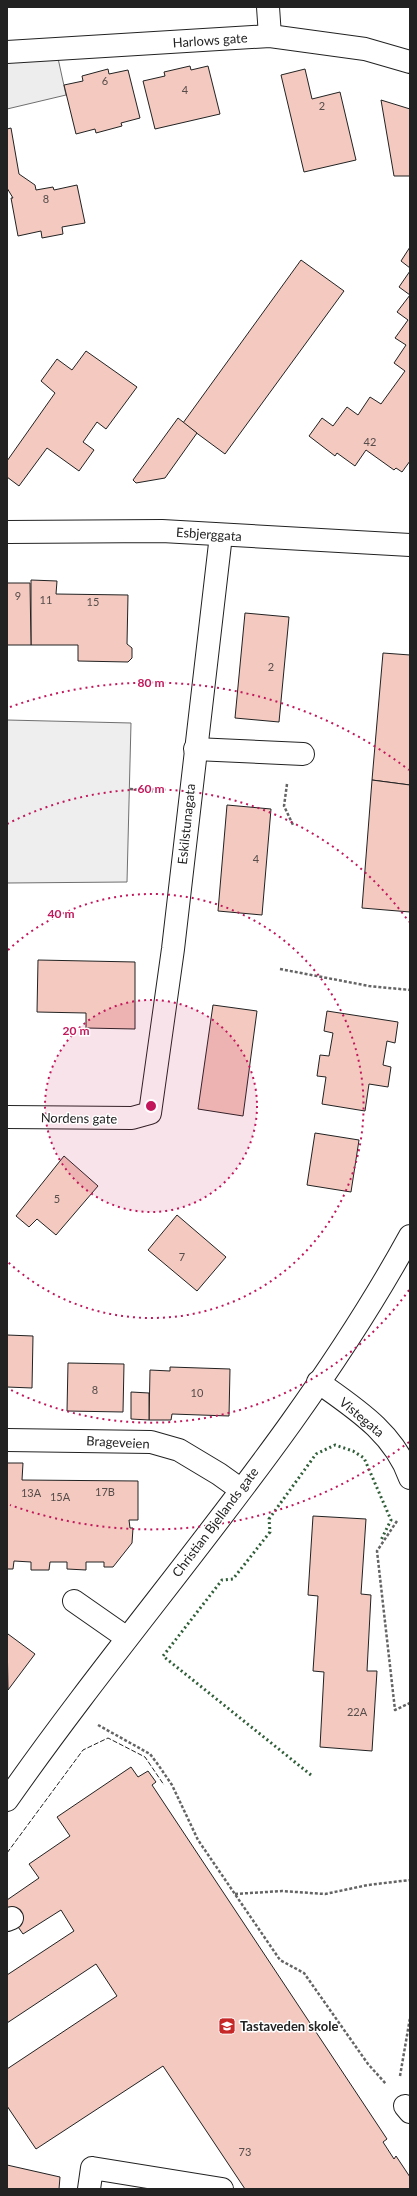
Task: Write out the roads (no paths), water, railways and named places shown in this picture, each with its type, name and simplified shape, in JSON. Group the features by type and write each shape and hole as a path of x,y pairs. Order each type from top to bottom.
{"street":[{"path":"268,7 270,36"},
{"name":"Harlows gate","path":"7,52 270,36 365,50 410,62"},
{"name":"Esbjerggata","path":"7,532 162,531 410,546"},
{"name":"Eskilstunagata","path":"150,1113 173,949 221,535"},
{"path":"195,750 297,754"},
{"name":"Nordens gate","path":"7,1117 125,1118 150,1113"},
{"name":"Christian Bjellands gate","path":"7,1800 240,1489 318,1382 365,1315 410,1236"},
{"name":"Vistegata","path":"318,1382 378,1426 405,1464 410,1478"},
{"name":"Brageveien","path":"7,1440 151,1442 179,1450 220,1474 240,1489"},
{"path":"74,1601 127,1638"},
{"path":"89,2189 92,2168 222,2189"}],"place":[{"name":"Tastaveden skole","path":"227,2026"}]}
